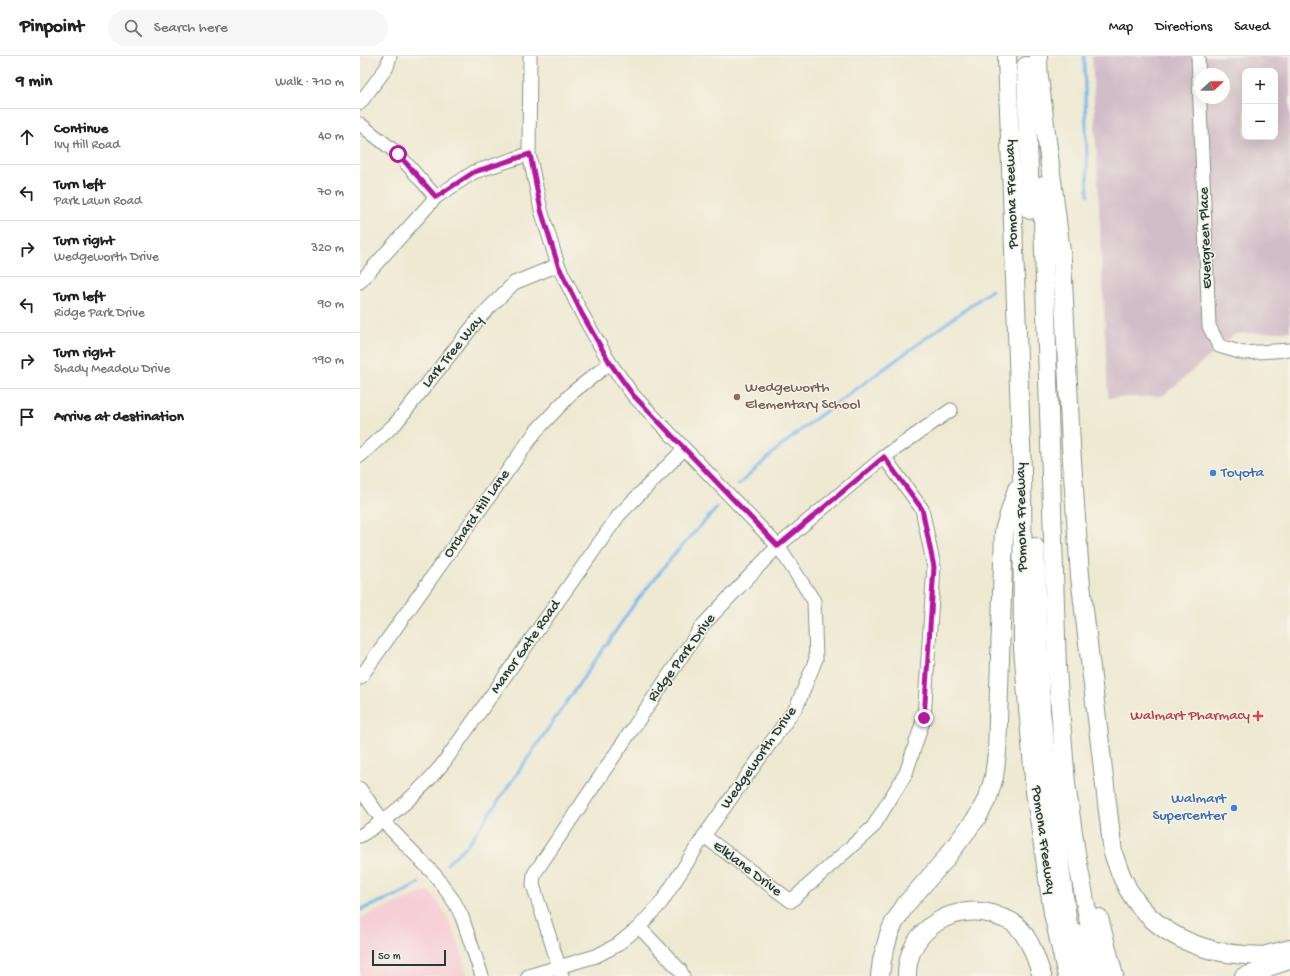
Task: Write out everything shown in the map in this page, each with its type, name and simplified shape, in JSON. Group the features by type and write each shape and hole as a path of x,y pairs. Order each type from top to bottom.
{"highway":[{"name":"Pomona Freeway","path":"1007,56 1022,471 1023,648 1035,784 1053,913 1067,976"},
{"path":"1019,56 1041,711 1052,808 1077,976"},
{"path":"1026,56 1040,518 1049,714 1059,819 1083,976"},
{"name":"Pomona Freeway","path":"1038,56 1057,669 1066,784 1076,853 1099,976"},
{"path":"1039,77 1062,260 1071,446 1080,576 1113,853 1121,875 1135,900 1152,920 1172,934 1192,944 1216,952 1235,955 1262,956 1290,949"},
{"path":"880,976 882,960 889,934 894,923 906,904 944,862 978,816 988,796 994,777 998,739 1004,531 1022,471"},
{"path":"1076,853 1090,884 1114,976"},
{"path":"907,976 910,954 918,939 930,927 948,916 966,911 994,914 1015,924 1024,934 1034,952 1042,976"}],"main road":[{"path":"1255,974 1290,961"}],"street":[{"path":"360,103 386,67 390,56"},
{"name":"Wedgeworth Drive","path":"528,976 561,971 617,946 639,927 661,903 704,836 797,706 816,659 814,601 778,546 633,395 610,363 582,314 558,265 541,210 530,154 530,56"},
{"name":"Evergreen Place","path":"1198,56 1209,326 1219,346 1243,353 1290,350"},
{"path":"360,124 398,154 436,197"},
{"path":"360,282 436,197 474,172 530,154"},
{"name":"Lark Tree Way","path":"360,456 396,423 481,316 514,284 558,265"},
{"name":"Orchard Hill Lane","path":"360,678 536,431 573,392 610,363"},
{"name":"Ridge Park Drive","path":"561,971 533,885 534,874 703,625 778,546 884,457 951,410"},
{"name":"Manor Gate Road","path":"360,836 383,821 404,804 433,776 619,515 684,449"},
{"name":"Elklane Drive","path":"704,836 791,901 874,827 906,773 924,718 934,567 922,509 884,457"},
{"path":"360,789 383,821 436,876 455,903 467,930 482,976"},
{"path":"639,927 684,976"}],"shaded area":[{"path":"1092,56 1290,56 1290,331 1235,334 1163,396 1108,398"},
{"path":"429,890 447,916 456,936 468,976 360,976 360,918"}],"waterway":[{"path":"1084,56 1088,195"},
{"path":"738,485 775,451 811,422 992,290"},
{"path":"447,864 468,844 476,833 635,603 677,551 717,508"},
{"path":"360,910 402,893 419,883"}],"place":[{"name":"Wedgeworth Elementary School","path":"737,397"},
{"name":"Toyota","path":"1213,473"},
{"name":"Walmart Pharmacy","path":"1258,716"},
{"name":"Walmart Supercenter","path":"1234,808"}],"route":[{"path":"398,154 436,197 474,172 530,154 541,210 558,265 582,314 610,363 633,395 778,546 884,457 922,509 934,567 924,718"}]}
